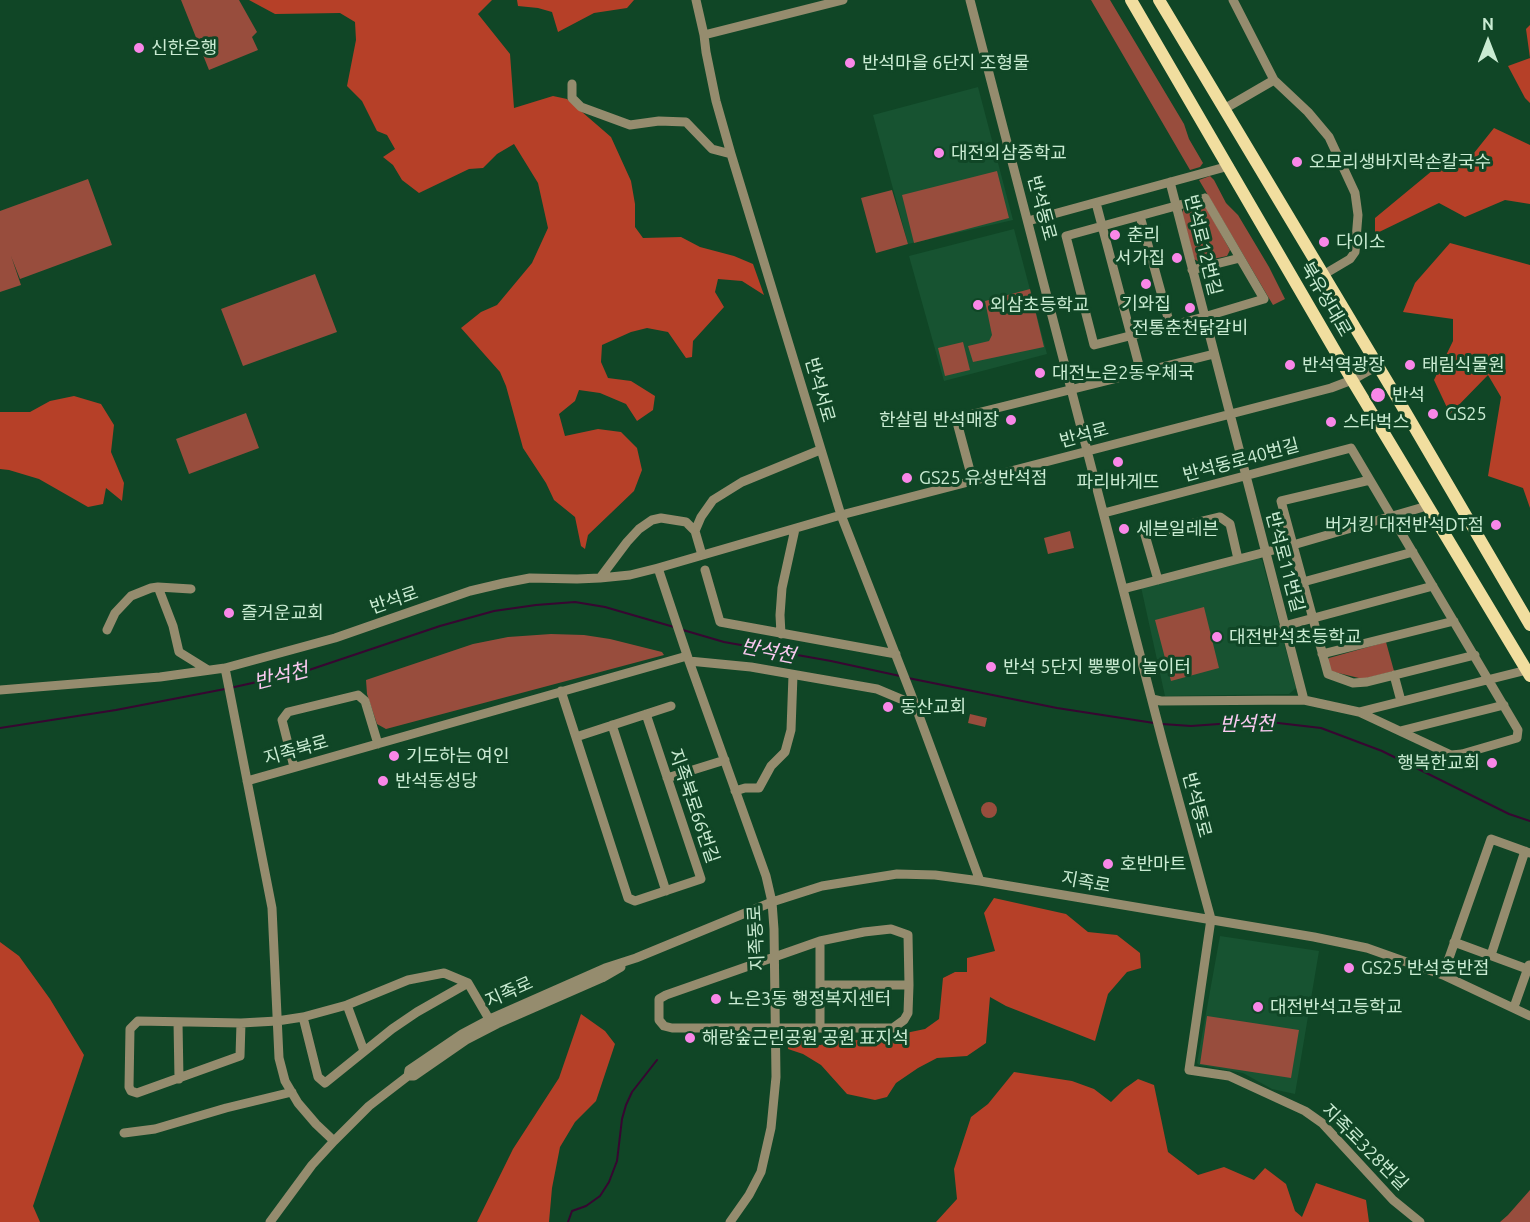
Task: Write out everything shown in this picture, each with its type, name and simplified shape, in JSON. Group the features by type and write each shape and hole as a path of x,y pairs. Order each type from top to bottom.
{"main road":[{"name":"북유성대로","path":"1131,0 1352,380 1528,673"},
{"name":"북유성대로","path":"1159,0 1530,625"}],"street":[{"name":"반석서로","path":"696,0 716,101 820,450 841,515 897,656 980,881"},
{"path":"704,35 843,0"},
{"name":"반석동로","path":"970,0 1211,919"},
{"path":"1233,0 1274,80 1308,112 1329,137 1357,201 1355,252 1350,260 1323,275"},
{"path":"1224,110 1274,80"},
{"path":"572,84 572,98 580,107 630,125 659,121 686,122 712,148 731,154"},
{"name":"반석로12번길","path":"1028,221 1229,166"},
{"name":"반석로12번길","path":"1170,182 1229,413"},
{"name":"반석로12번길","path":"1176,206 1205,198 1264,298 1204,317"},
{"path":"1096,202 1141,372"},
{"path":"1176,206 1066,236 1094,345 1204,317"},
{"path":"1140,216 1170,325"},
{"path":"1192,270 1240,258"},
{"path":"973,482 958,426 964,416 1214,354"},
{"name":"반석로","path":"0,690 160,677 225,668 335,638 470,591 504,583 531,578 577,579 630,575 841,515 1331,387 1352,380 1377,366"},
{"name":"반석로11번길","path":"1229,413 1304,700"},
{"name":"반석동로40번길","path":"1104,513 1351,448 1490,680"},
{"path":"695,531 701,517 713,500 742,482 820,450"},
{"path":"1370,480 1281,501 1328,674 1353,683 1367,682 1475,655"},
{"path":"1123,589 1293,545 1427,506"},
{"path":"1158,580 1145,535 1220,517 1230,524 1238,559"},
{"path":"600,578 627,542 639,529 652,520 661,518 686,522 695,531 702,555"},
{"path":"781,634 782,588 795,529"},
{"path":"1303,582 1413,552"},
{"name":"지족동로","path":"658,568 766,876 772,902 776,1077 769,1138 761,1172 749,1195 730,1222"},
{"path":"705,570 720,622 897,656"},
{"path":"1284,626 1433,586"},
{"path":"158,587 179,651 208,670"},
{"path":"107,630 115,613 131,596 158,587 191,589"},
{"path":"1322,654 1454,621"},
{"path":"688,658 878,689 915,705"},
{"name":"지족북로","path":"334,1141 298,1103 285,1080 279,1058 272,908 247,781 561,691 688,658"},
{"path":"225,668 247,781"},
{"path":"1359,711 1528,673"},
{"path":"735,791 759,788 771,766 785,752 792,720 793,675"},
{"path":"1394,675 1401,701"},
{"path":"1152,699 1161,701 1304,700 1359,711 1451,755 1517,738 1518,730 1490,680"},
{"name":"지족북로66번길","path":"561,691 628,898 635,901 701,879 646,714"},
{"path":"294,767 282,720 288,712 358,695 365,701 378,744"},
{"path":"1400,732 1504,705"},
{"path":"576,737 671,706"},
{"path":"612,725 666,891"},
{"path":"668,778 724,760"},
{"path":"1443,975 1491,839 1528,852 1491,955"},
{"name":"지족로","path":"408,1076 409,1070 428,1056 489,1019 604,968 636,958 772,902 822,886 897,874 935,875 980,881 1211,919 1366,948 1443,975 1530,1016"},
{"name":"지족로328번길","path":"1211,919 1189,1070 1229,1076 1305,1111 1322,1123 1393,1200 1420,1222"},
{"path":"891,929 908,934 908,1013 904,1020 893,1028 672,1028 664,1026 659,1020 659,999 666,995 774,957 820,941 864,932 891,929"},
{"path":"820,941 820,1028"},
{"path":"1454,942 1529,967 1514,1007"},
{"name":"지족로","path":"270,1222 312,1165 334,1141 369,1106 408,1076 414,1076 458,1046 497,1024 602,978 636,958"},
{"path":"241,1023 240,1056 137,1093 129,1087 130,1029 138,1021 277,1022 346,1005 408,980 444,973 468,983 489,1019"},
{"path":"303,1017 318,1077 325,1083 417,1012 468,983"},
{"path":"820,985 909,985"},
{"path":"346,1005 364,1051"},
{"path":"178,1022 179,1079"},
{"path":"124,1133 155,1129 292,1092"}],"shaded area":[{"path":"181,0 239,0 257,32 252,37 258,50 209,70"},
{"path":"249,0 492,0 478,14 510,54 514,108 553,96 567,99 611,137 631,181 635,204 635,227 643,238 681,237 700,247 734,256 753,264 764,295 742,281 718,279 715,292 724,307 693,341 692,357 686,358 668,332 647,328 631,332 602,345 601,362 608,378 631,381 655,396 653,410 637,421 626,404 600,393 579,390 575,401 559,414 565,436 598,429 621,432 637,448 642,470 634,491 588,535 585,549 581,546 575,517 554,500 546,483 523,448 500,372 461,328 481,312 497,305 532,263 548,228 538,183 514,144 497,154 483,168 469,169 419,193 402,180 393,165 383,157 395,149 387,135 377,131 362,101 347,86 356,40 355,22 340,13 275,14"},
{"path":"517,0 634,0 627,8 594,13 558,32 552,12 518,6"},
{"path":"1091,0 1110,0 1184,124 1189,139 1203,163 1200,167 1190,170"},
{"path":"1530,25 1530,58 1526,29"},
{"path":"1530,58 1530,103 1508,66"},
{"name":"대전외삼중학교","path":"978,87 1013,220 908,244 873,115"},
{"path":"1494,128 1530,145 1530,204 1505,200 1465,217 1439,203 1375,234 1375,218 1450,156 1470,158"},
{"path":"997,171 1009,218 914,243 902,195"},
{"path":"1210,176 1226,203 1238,215 1285,299 1273,305 1199,180"},
{"path":"88,179 112,245 20,279 11,256 21,285 0,292 0,211"},
{"path":"892,190 908,244 876,253 861,198"},
{"path":"1201,204 1206,207 1230,250 1227,256 1199,262 1194,259 1182,213 1184,208"},
{"name":"외삼초등학교","path":"1014,229 1047,354 944,381 909,256"},
{"path":"1450,243 1530,265 1530,508 1523,488 1488,476 1501,397 1488,375 1450,414 1434,380 1453,341 1453,319 1403,312 1415,283"},
{"path":"315,274 337,332 243,366 221,309"},
{"path":"1030,289 1044,347 973,362 968,346 989,341 992,335 985,301"},
{"path":"963,342 970,370 945,376 938,348"},
{"path":"74,396 101,404 114,425 111,452 124,483 122,501 106,488 103,504 88,507 39,479 0,469 0,412 30,412 50,401"},
{"path":"246,413 259,448 189,474 176,439"},
{"path":"1070,531 1074,548 1048,554 1044,538"},
{"name":"대전반석초등학교","path":"1258,557 1262,560 1296,688 1289,694 1165,696 1141,587"},
{"path":"1204,607 1219,668 1171,681 1155,620"},
{"path":"551,634 610,639 662,652 664,655 386,729 377,724 367,694 366,680 473,644 508,637"},
{"path":"1386,642 1394,671 1363,679 1330,671 1327,661 1329,658"},
{"path":"970,714 987,718 985,727 968,723"},
{"path":"989,802 997,810 989,818 981,810"},
{"path":"994,898 1066,914 1088,932 1117,935 1140,953 1141,968 1127,972 1108,994 1095,1041 1006,1006 990,997 986,1043 967,1056 937,1058 896,1083 887,1097 875,1100 847,1094 821,1065 803,1054 788,1049 790,1036 800,1036 807,1046 821,1045 832,1038 867,1041 925,1029 939,1019 943,978 955,972 967,972 967,958 995,951 984,913"},
{"name":"대전반석고등학교","path":"1220,936 1319,951 1295,1094 1272,1089 1243,1073 1197,1063"},
{"path":"0,942 19,956 50,999 84,1055 33,1206 40,1222 0,1222"},
{"path":"581,1014 605,1031 615,1044 596,1101 575,1122 560,1147 552,1188 549,1222 477,1222 513,1149 559,1078"},
{"path":"1207,1016 1299,1030 1291,1078 1200,1064"},
{"path":"1014,1072 1072,1081 1094,1089 1111,1102 1138,1079 1154,1085 1168,1152 1198,1175 1224,1167 1254,1180 1265,1168 1286,1184 1295,1211 1302,1217 1316,1183 1366,1200 1369,1222 936,1222 957,1199 954,1169 971,1117 988,1104"},
{"path":"1530,1190 1530,1222 1500,1222 1508,1215"}],"waterway":[{"name":"반석천","path":"230,688 306,671 440,626 494,611 536,605 575,602 605,607 674,627"},
{"name":"반석천","path":"683,630 724,642 900,676"},
{"name":"반석천","path":"908,678 1057,708 1154,723"},
{"name":"반석천","path":"0,728 116,710 225,689"},
{"name":"반석천","path":"1162,724 1191,726 1261,721 1321,728 1382,751 1509,814 1530,821"},
{"path":"568,1222 572,1211 586,1206 600,1196 609,1182 617,1161 626,1105 632,1092 657,1060"}],"place":[{"name":"신한은행","path":"139,48"},
{"name":"반석마을 6단지 조형물","path":"850,63"},
{"name":"대전외삼중학교","path":"939,153"},
{"name":"오모리생바지락손칼국수","path":"1297,162"},
{"name":"춘리","path":"1115,235"},
{"name":"다이소","path":"1324,242"},
{"name":"서가집","path":"1177,258"},
{"name":"기와집","path":"1146,284"},
{"name":"외삼초등학교","path":"978,305"},
{"name":"전통춘천닭갈비","path":"1190,308"},
{"name":"반석역광장","path":"1290,365"},
{"name":"태림식물원","path":"1410,365"},
{"name":"대전노은2동우체국","path":"1040,373"},
{"name":"반석","path":"1378,395"},
{"name":"GS25","path":"1433,414"},
{"name":"한살림 반석매장","path":"1011,420"},
{"name":"스타벅스","path":"1331,422"},
{"name":"파리바게뜨","path":"1118,462"},
{"name":"GS25 유성반석점","path":"907,478"},
{"name":"버거킹 대전반석DT점","path":"1496,525"},
{"name":"세븐일레븐","path":"1124,529"},
{"name":"즐거운교회","path":"229,613"},
{"name":"대전반석초등학교","path":"1217,637"},
{"name":"반석 5단지 뿡뿡이 놀이터","path":"991,667"},
{"name":"동산교회","path":"888,707"},
{"name":"기도하는 여인","path":"394,756"},
{"name":"행복한교회","path":"1492,763"},
{"name":"반석동성당","path":"383,781"},
{"name":"호반마트","path":"1108,864"},
{"name":"GS25 반석호반점","path":"1349,968"},
{"name":"노은3동 행정복지센터","path":"716,999"},
{"name":"대전반석고등학교","path":"1258,1007"},
{"name":"해랑숲근린공원 공원 표지석","path":"690,1038"}]}
